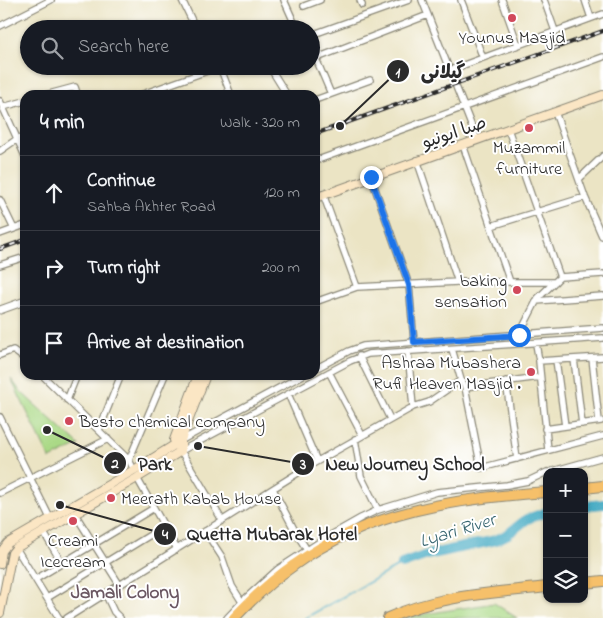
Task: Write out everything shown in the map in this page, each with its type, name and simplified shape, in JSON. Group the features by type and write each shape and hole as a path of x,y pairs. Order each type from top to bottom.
{"highway":[{"path":"588,488 603,486"},
{"path":"234,618 269,584 295,563 339,538 370,524 418,509 451,502 543,492"},
{"path":"588,583 603,581"},
{"path":"388,618 450,598 543,587"}],"main road":[{"name":"صبا ایونیو","path":"320,196 417,160 602,97"},
{"path":"0,613 2,592 12,553 16,548 44,533 179,445 197,380"},
{"path":"187,415 204,380"},
{"path":"0,564 2,551 8,543 50,518 136,474"}],"street":[{"path":"0,26 51,0"},
{"path":"182,0 192,20"},
{"path":"284,0 293,20"},
{"path":"304,6 320,0"},
{"path":"320,32 409,0"},
{"path":"422,0 477,140"},
{"path":"461,0 483,58"},
{"path":"502,0 518,45"},
{"path":"544,0 555,31"},
{"path":"584,0 591,18"},
{"path":"450,70 603,14"},
{"path":"320,57 428,15"},
{"path":"320,159 603,57"},
{"path":"320,66 331,94"},
{"path":"154,90 196,75"},
{"path":"222,75 229,90"},
{"path":"274,75 283,90"},
{"path":"320,98 370,80"},
{"path":"64,90 75,87 76,90"},
{"path":"0,100 20,145"},
{"path":"3,107 20,102"},
{"path":"556,112 586,197 603,236"},
{"path":"508,129 560,277"},
{"path":"0,151 20,138"},
{"path":"463,145 510,282"},
{"path":"580,178 603,156"},
{"path":"417,160 458,282"},
{"path":"371,177 409,285 414,342"},
{"path":"323,194 357,287"},
{"path":"492,226 586,197"},
{"path":"0,200 14,229"},
{"path":"0,234 20,227"},
{"path":"0,265 20,259"},
{"path":"519,335 536,301 560,277 603,274"},
{"path":"320,300 357,287 458,282 555,282"},
{"path":"536,301 603,296"},
{"path":"0,310 20,303"},
{"path":"320,366 363,346 603,328"},
{"path":"320,377 360,356 368,354 603,338"},
{"path":"536,344 548,450"},
{"path":"452,349 461,380 465,387 481,468 603,436"},
{"path":"0,355 14,350 20,355"},
{"path":"408,351 413,406"},
{"path":"360,356 390,419"},
{"path":"539,361 603,357"},
{"path":"545,429 601,421 592,358"},
{"path":"574,359 582,424"},
{"path":"556,360 565,426"},
{"path":"329,372 362,435"},
{"path":"465,387 540,377"},
{"path":"47,380 130,460 177,548"},
{"path":"67,400 75,380"},
{"path":"99,430 119,380"},
{"path":"130,460 163,380"},
{"path":"179,445 294,380"},
{"path":"179,445 314,380"},
{"path":"66,618 317,461 413,406 429,402 461,380"},
{"path":"506,381 517,459"},
{"path":"288,394 317,461"},
{"path":"0,417 50,518"},
{"path":"0,493 108,439"},
{"path":"355,439 361,476 378,510"},
{"path":"179,445 222,520"},
{"path":"563,468 603,457"},
{"path":"227,618 278,569 361,518 378,510 437,492 528,481 543,474"},
{"path":"273,488 307,550"},
{"path":"36,579 154,508"},
{"path":"74,514 119,584"},
{"path":"47,598 165,526"},
{"path":"204,531 222,557 232,586 242,602"},
{"path":"44,533 62,563"},
{"path":"16,548 59,618"},
{"path":"105,593 114,612 120,618"}],"green space":[{"path":"11,379 21,392 79,445 50,459"},
{"path":"494,603 517,618 401,618"}],"waterway":[{"name":"Lyari River","path":"588,506 603,504"},
{"name":"Lyari River","path":"402,564 427,555 496,540 508,534 527,519 544,513"},
{"path":"305,618 402,564"}],"railway":[{"path":"320,132 603,31"},
{"path":"0,249 20,242"}],"place":[{"name":"Younus Masjid","path":"512,18"},
{"name":"گیلانی","path":"340,126"},
{"name":"Muzammil furniture","path":"529,128"},
{"name":"baking sensation","path":"517,290"},
{"name":"Ashraa Mubashera Rufi Heaven Masjid .","path":"531,372"},
{"name":"Besto chemical company","path":"69,421"},
{"name":"Park","path":"47,430"},
{"name":"New Journey School","path":"198,446"},
{"name":"Meerath Kabab House","path":"111,498"},
{"name":"Quetta Mubarak Hotel","path":"60,505"},
{"name":"Creami Icecream","path":"73,521"}],"district":[{"name":"Jamali Colony","path":"125,591"}],"route":[{"path":"371,177 409,285 414,342 519,335"}]}
